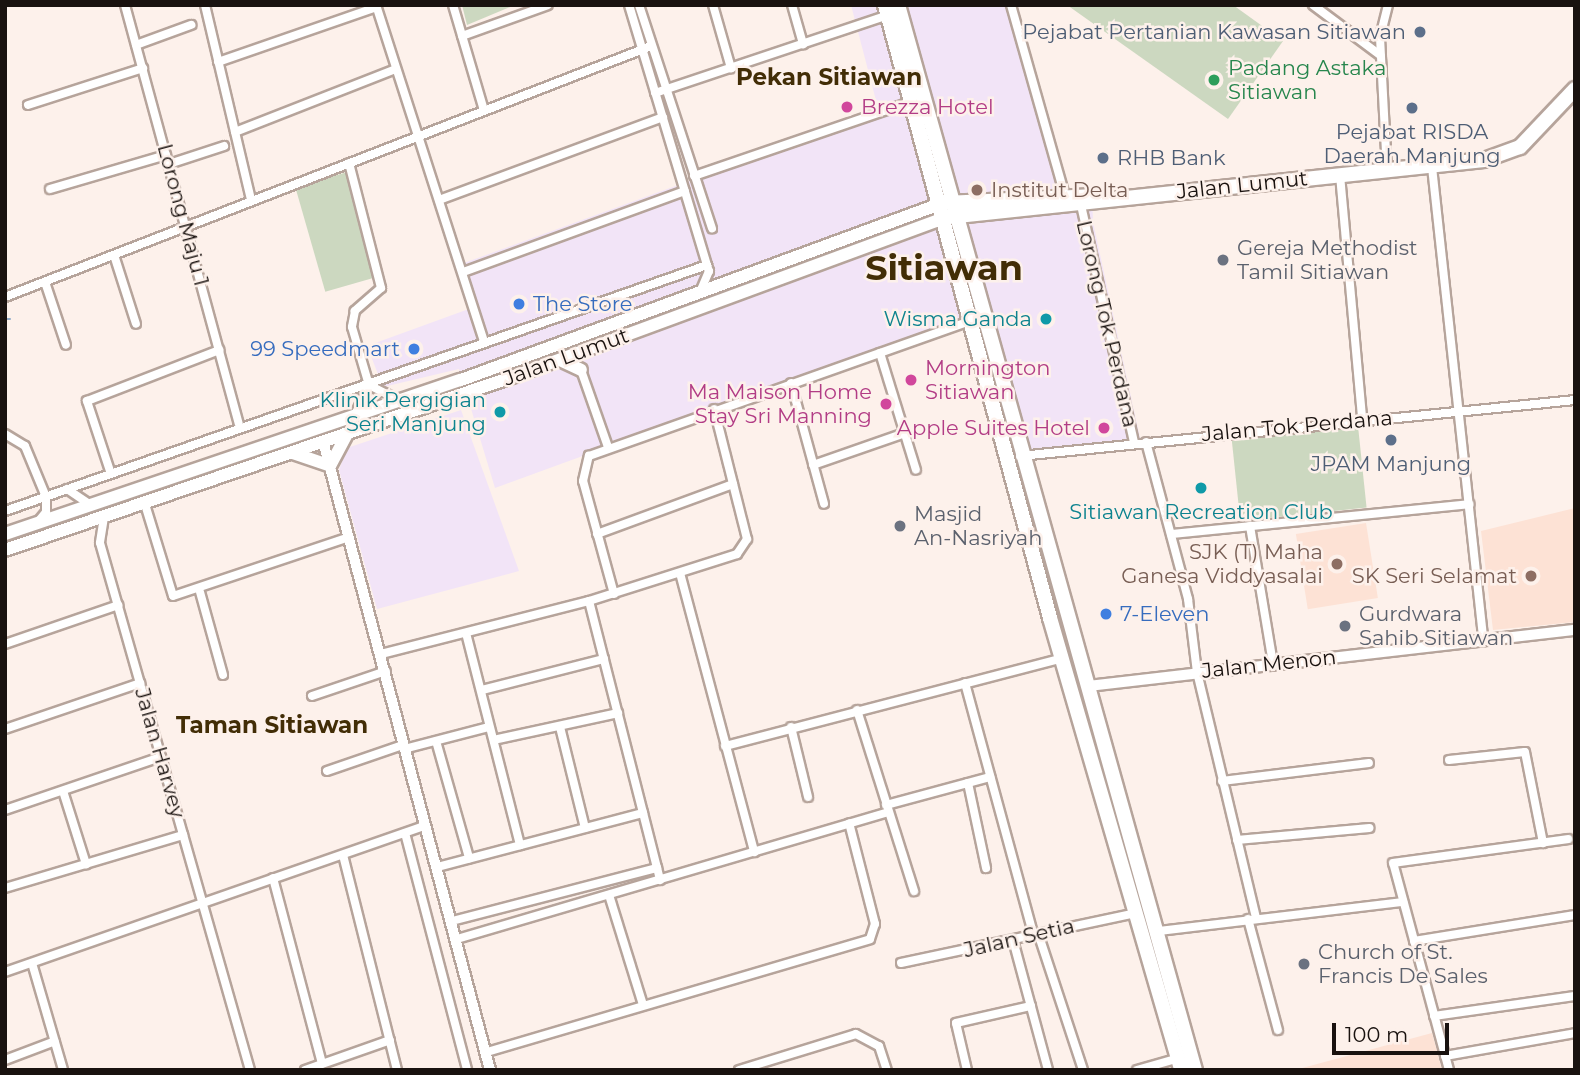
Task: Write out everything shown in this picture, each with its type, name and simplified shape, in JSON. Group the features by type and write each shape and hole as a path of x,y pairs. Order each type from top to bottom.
{"highway":[{"path":"894,7 913,101 948,210 971,321 1062,658 1174,1042 1184,1062 1195,1070"},
{"path":"894,7 948,210 1089,686 1127,829 1143,902 1137,913"},
{"name":"Jalan Lumut","path":"948,210 1081,205 1132,197 1432,167 1507,155 1572,97"},
{"name":"Jalan Lumut","path":"948,210 1065,196 1132,197"},
{"path":"1044,539 1067,644 1062,658"},
{"path":"1089,686 1083,697 1095,774"},
{"path":"1127,829 1159,931 1184,1062"},
{"path":"1159,931 1152,943 1174,1042"}],"main road":[{"name":"Jalan Lumut","path":"5,534 292,434 438,388 693,296 948,210"},
{"name":"Jalan Lumut","path":"5,550 284,452 323,442 512,377 948,210"},
{"path":"559,360 581,370 589,349"},
{"path":"485,370 495,379 512,377"},
{"path":"438,388 457,384 467,393"},
{"path":"292,434 323,442 349,417"},
{"path":"284,452 309,454 330,466 335,447 349,433"}],"street":[{"name":"Lorong Maju 1","path":"125,5 239,424"},
{"path":"205,5 251,200"},
{"path":"453,5 484,110"},
{"path":"629,5 712,228"},
{"path":"639,5 646,47"},
{"path":"713,5 731,68"},
{"path":"792,5 803,44"},
{"path":"1011,5 1065,196"},
{"path":"1313,5 1380,55"},
{"path":"1387,171 1380,55 1388,5"},
{"path":"218,62 377,6 439,200 466,271 484,341"},
{"path":"462,36 542,6"},
{"path":"660,92 803,44 894,7"},
{"path":"136,46 191,25"},
{"path":"5,297 646,47"},
{"path":"27,105 143,68"},
{"path":"235,132 396,69"},
{"path":"660,92 663,117 709,277 693,296"},
{"path":"694,176 913,101"},
{"path":"439,200 663,117"},
{"path":"169,164 224,146"},
{"path":"50,189 166,155"},
{"path":"349,163 380,276 379,294 351,317 369,383 398,401"},
{"path":"1432,167 1483,639"},
{"path":"1340,175 1362,419"},
{"path":"466,271 685,191"},
{"name":"Lorong Tok Perdana","path":"1081,205 1134,443"},
{"path":"114,255 136,324"},
{"path":"5,511 239,424 369,383 707,265"},
{"path":"45,282 66,345"},
{"path":"614,594 582,466 608,447 971,321"},
{"path":"110,471 87,401 219,351"},
{"path":"880,353 916,470"},
{"path":"581,370 608,447"},
{"path":"349,417 369,383"},
{"path":"791,383 824,504"},
{"name":"Jalan Tok Perdana","path":"1020,456 1362,419 1575,400"},
{"path":"381,654 614,594 734,555 746,545 714,409"},
{"path":"814,465 905,433"},
{"path":"5,434 19,438 46,497 46,512 37,523"},
{"path":"323,442 490,1070"},
{"name":"Lorong Tok Perdana","path":"1146,442 1171,534 1197,672 1278,1030"},
{"path":"597,534 733,485"},
{"path":"67,489 90,504"},
{"path":"144,501 169,593 200,592 349,537"},
{"path":"1171,534 1469,504"},
{"path":"78,524 100,543 107,514"},
{"path":"1250,526 1273,663"},
{"name":"Jalan Harvey","path":"100,543 250,1070"},
{"path":"680,573 754,852"},
{"path":"200,592 223,675"},
{"path":"589,601 660,880"},
{"path":"5,644 118,605"},
{"name":"Jalan Menon","path":"1089,686 1575,630"},
{"path":"466,633 489,727 498,739 520,845"},
{"path":"725,746 1062,658"},
{"path":"482,690 604,660"},
{"path":"313,696 386,671"},
{"path":"5,729 140,682"},
{"path":"965,682 1035,933 1083,1070"},
{"path":"857,710 914,891"},
{"path":"498,739 618,713"},
{"path":"327,771 403,747 489,727"},
{"path":"560,727 584,828"},
{"path":"791,727 808,797"},
{"path":"436,741 469,858"},
{"path":"1449,760 1525,752 1543,843"},
{"path":"5,810 161,757"},
{"path":"1222,781 1369,763"},
{"path":"457,939 754,852 990,777"},
{"path":"968,783 986,868"},
{"path":"62,790 86,864"},
{"path":"437,867 643,813"},
{"path":"487,1052 870,939 875,924 849,823"},
{"path":"5,972 425,826"},
{"path":"1237,840 1369,828"},
{"path":"405,833 467,1070"},
{"path":"5,888 183,835"},
{"path":"1449,1070 1393,863 1568,839"},
{"path":"343,855 397,1070"},
{"path":"452,921 657,868"},
{"path":"273,878 321,1064"},
{"path":"609,895 643,1005"},
{"path":"1159,931 1403,902"},
{"name":"Jalan Setia","path":"901,964 1137,913"},
{"path":"1414,942 1575,915"},
{"path":"1013,940 1048,1070"},
{"path":"32,962 63,1070"},
{"path":"1434,1016 1575,996"},
{"path":"967,1070 956,1023 1031,1006"},
{"path":"1445,1056 1575,1033"},
{"path":"739,1070 856,1034 879,1046 887,1070"},
{"path":"304,1070 390,1040"},
{"path":"5,1060 55,1041"},
{"path":"1138,1070 1184,1062"}],"shaded area":[{"path":"851,5 1005,5 1060,191 1092,190 1093,222 1140,438 1014,454 963,317 495,488 459,369 383,387 367,346 477,306 464,263 879,112"},
{"path":"461,410 519,571 377,609 339,470 347,448"},
{"name":"SK Seri Selamat","path":"1575,508 1575,622 1493,630 1481,531"},
{"name":"SJK (T) Maha Ganesa Viddyasalai","path":"1366,523 1378,598 1308,609 1296,534"},
{"path":"1432,1033 1442,1070 1295,1070 1306,1067"}],"green space":[{"path":"462,5 515,5 467,25"},
{"name":"Padang Astaka Sitiawan","path":"1067,5 1233,5 1283,41 1228,119"},
{"path":"351,171 381,276 325,292 295,187"},
{"path":"1358,426 1367,508 1240,521 1232,439"}],"waterway":[{"path":"5,319 10,319"}],"place":[{"name":"Pejabat Pertanian Kawasan Sitiawan","path":"1420,32"},
{"name":"Padang Astaka Sitiawan","path":"1214,80"},
{"name":"Brezza Hotel","path":"847,107"},
{"name":"Pejabat RISDA Daerah Manjung","path":"1412,108"},
{"name":"RHB Bank","path":"1103,158"},
{"name":"Institut Delta","path":"977,190"},
{"name":"Gereja Methodist Tamil Sitiawan","path":"1223,260"},
{"name":"The Store","path":"519,304"},
{"name":"Wisma Ganda","path":"1046,319"},
{"name":"99 Speedmart","path":"414,349"},
{"name":"Mornington Sitiawan","path":"911,380"},
{"name":"Ma Maison Home Stay Sri Manning","path":"886,404"},
{"name":"Klinik Pergigian Seri Manjung","path":"500,412"},
{"name":"Apple Suites Hotel","path":"1104,428"},
{"name":"JPAM Manjung","path":"1391,440"},
{"name":"Sitiawan Recreation Club","path":"1201,488"},
{"name":"Masjid An-Nasriyah","path":"900,526"},
{"name":"SJK (T) Maha Ganesa Viddyasalai","path":"1337,564"},
{"name":"SK Seri Selamat","path":"1531,576"},
{"name":"7-Eleven","path":"1106,614"},
{"name":"Gurdwara Sahib Sitiawan","path":"1345,626"},
{"name":"Church of St. Francis De Sales","path":"1304,964"}],"district":[{"name":"Pekan Sitiawan","path":"829,77"},
{"name":"Sitiawan","path":"944,268"},
{"name":"Taman Sitiawan","path":"272,725"}]}
